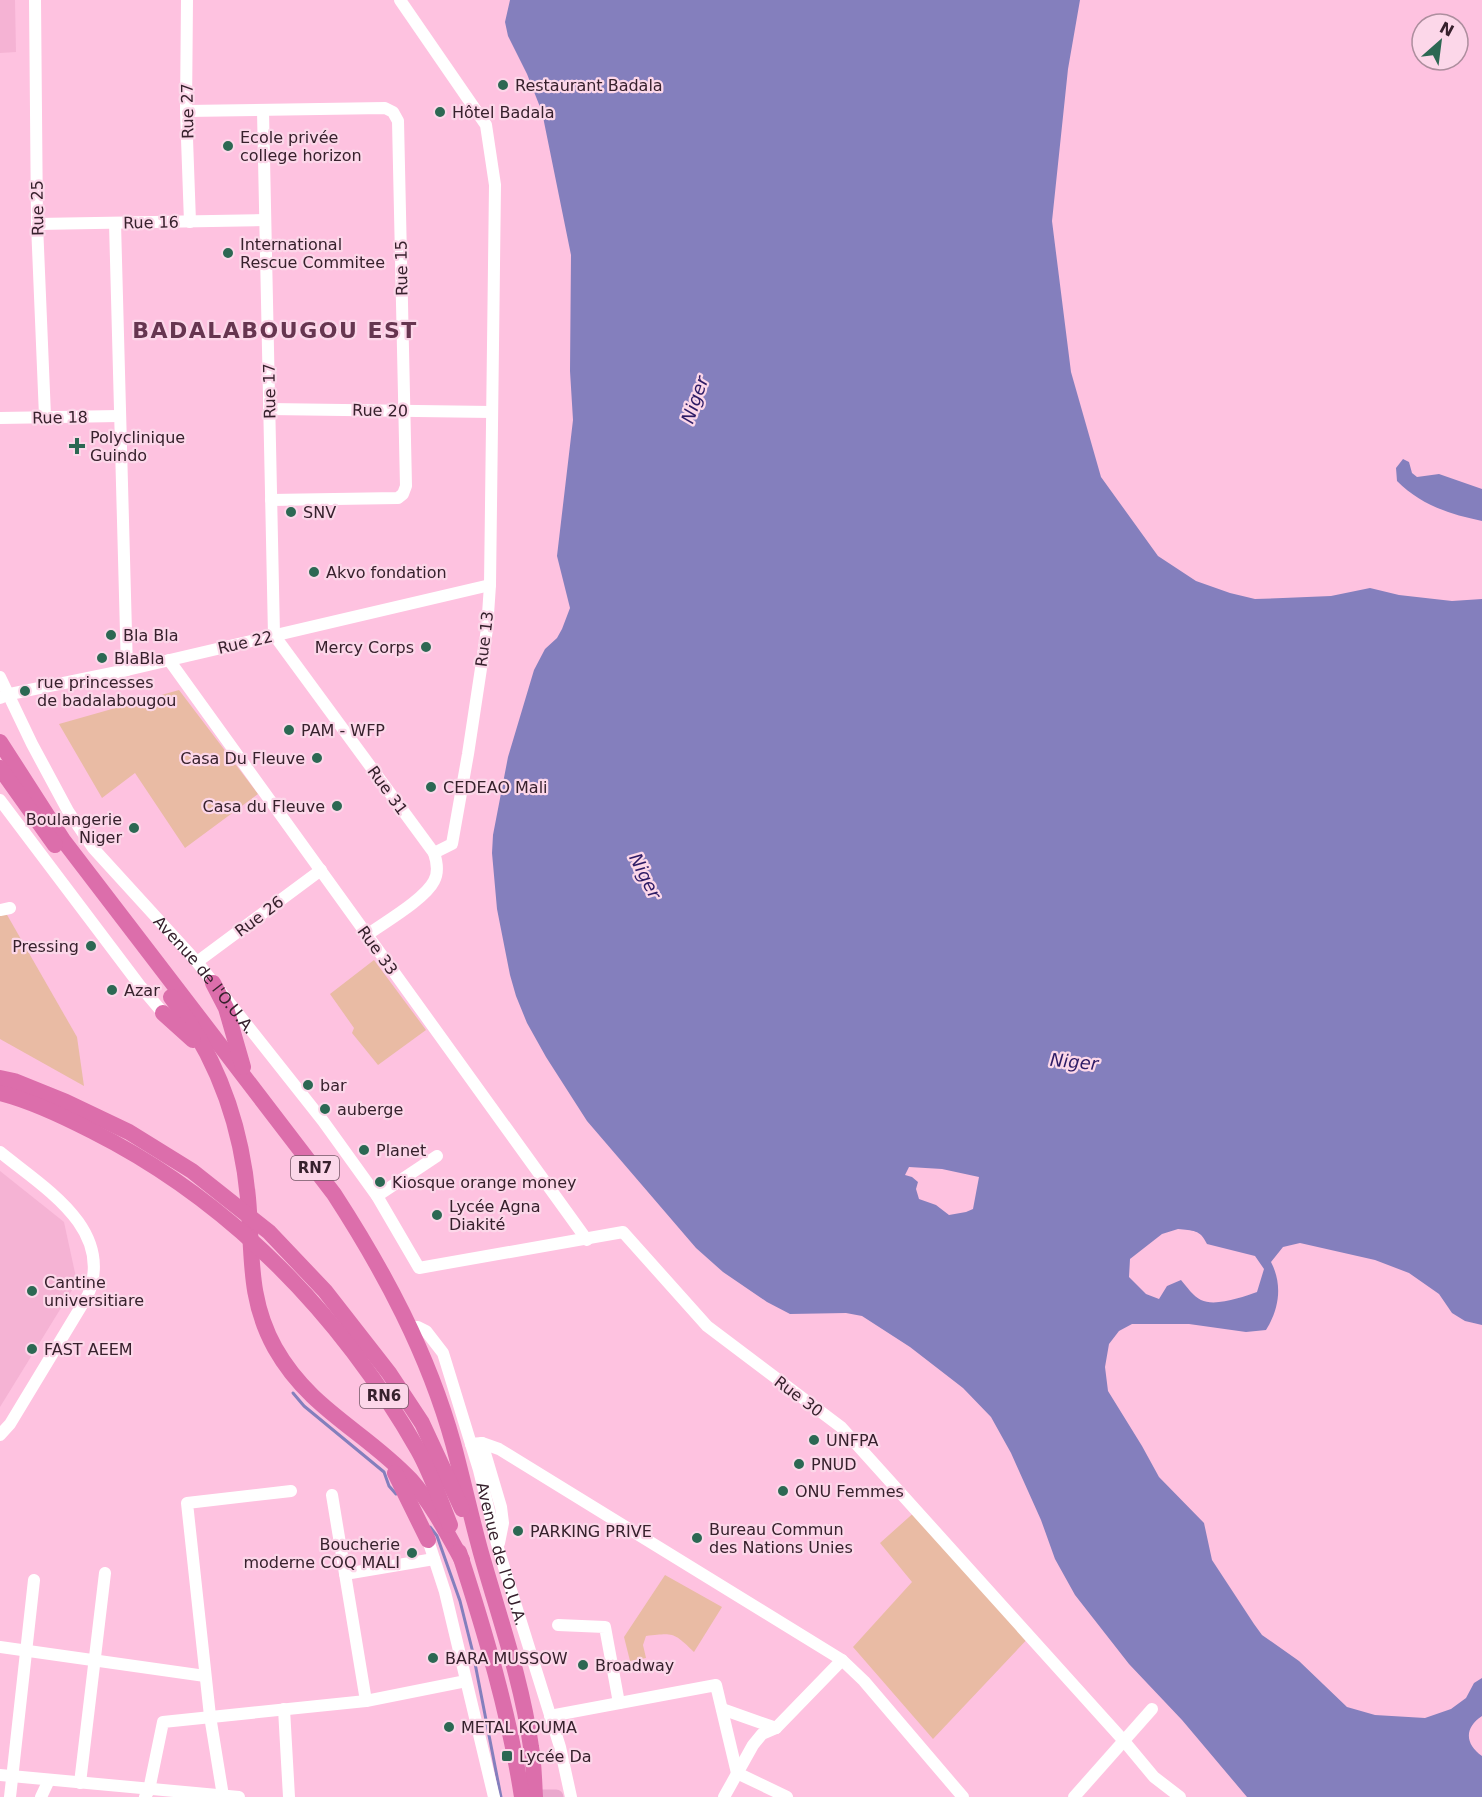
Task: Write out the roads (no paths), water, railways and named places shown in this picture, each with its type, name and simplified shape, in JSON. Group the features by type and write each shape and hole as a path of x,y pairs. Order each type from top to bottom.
{"highway":[{"name":"RN7","path":"0,742 63,840 334,1194 366,1243 410,1327 428,1371 453,1442 478,1544"},
{"path":"0,768 32,816 176,1002 208,1053 231,1106 237,1132 248,1197 253,1287 271,1338 290,1371 325,1409 386,1457 423,1495 462,1560"},
{"path":"213,984 226,1008 246,1077"},
{"path":"163,1013 208,1053"},
{"name":"RN6","path":"0,1078 14,1081 66,1102 129,1132 222,1192 269,1232 325,1291 389,1373 422,1423 478,1544"},
{"name":"RN6","path":"0,1093 63,1116 122,1146 186,1186 222,1214 268,1256 329,1320 362,1360 419,1452 451,1525 486,1638 514,1748 522,1797"},
{"path":"386,1457 428,1540"},
{"name":"Avenue de l'O.U.A.","path":"478,1544 525,1712 532,1749 534,1797"}],"main road":[{"path":"534,1797 556,1797"}],"street":[{"name":"Rue 25","path":"35,0 36,224 45,416"},
{"name":"Rue 27","path":"187,0 186,111 190,222"},
{"name":"Rue 13","path":"400,0 486,125 495,185 490,585 487,629 452,843 434,853"},
{"name":"Rue 15","path":"263,111 385,108 393,112 398,121 405,410 406,486 403,494 398,498 271,500"},
{"path":"186,111 263,111"},
{"name":"Rue 17","path":"263,111 274,634"},
{"name":"Rue 16","path":"36,224 265,220"},
{"path":"115,222 127,670"},
{"name":"Rue 20","path":"269,409 492,412"},
{"name":"Rue 18","path":"0,418 119,416"},
{"name":"Rue 22","path":"5,696 127,670 490,585"},
{"name":"Rue 31","path":"274,634 434,853"},
{"name":"Rue 33","path":"169,660 587,1239"},
{"name":"Avenue de l'O.U.A.","path":"0,677 5,696 68,811 93,848 197,962 323,1121 377,1196 419,1268"},
{"path":"0,800 163,1013"},
{"path":"367,935 424,894 437,873 434,853"},
{"name":"Rue 26","path":"197,962 321,870"},
{"path":"0,1152 76,1217 87,1233 93,1250 95,1266 94,1280 88,1295 0,1441"},
{"path":"377,1196 437,1156"},
{"name":"Rue 30","path":"419,1268 624,1232 707,1326 841,1427 1154,1777 1180,1797"},
{"name":"Avenue de l'O.U.A.","path":"410,1327 418,1327 426,1331 442,1353 476,1444 498,1548 560,1747 571,1797"},
{"path":"0,1435 10,1424"},
{"path":"476,1444 499,1449 842,1660 864,1681 963,1797"},
{"path":"223,1796 205,1676 187,1503 291,1491"},
{"path":"332,1495 366,1701"},
{"path":"428,1540 446,1592 494,1797"},
{"path":"345,1574 435,1559"},
{"path":"80,1783 105,1573"},
{"path":"10,1797 6,1775 26,1651 34,1581"},
{"path":"558,1625 605,1627 619,1703"},
{"path":"0,1647 205,1676"},
{"path":"724,1797 753,1745 762,1734 776,1728 842,1660"},
{"path":"147,1793 162,1722 366,1701 466,1681"},
{"path":"550,1716 716,1685 737,1773"},
{"path":"284,1709 289,1797"},
{"path":"722,1709 776,1728"},
{"path":"1074,1797 1152,1709"},
{"path":"737,1773 787,1797"},
{"path":"6,1775 147,1793 239,1797"},
{"path":"41,1797 49,1780"}],"water":[{"name":"Niger","path":"510,0 1080,0 1068,69 1052,221 1071,372 1101,477 1158,556 1196,581 1230,593 1255,599 1283,598 1331,596 1370,588 1399,595 1452,601 1482,599 1482,1325 1465,1321 1452,1313 1439,1294 1409,1273 1375,1260 1300,1243 1283,1247 1271,1262 1277,1279 1278,1297 1274,1314 1266,1330 1246,1332 1189,1324 1132,1324 1119,1331 1109,1344 1105,1367 1108,1391 1159,1477 1204,1523 1212,1560 1254,1624 1262,1635 1299,1661 1347,1707 1375,1715 1425,1718 1451,1709 1466,1698 1474,1683 1482,1678 1482,1716 1472,1726 1469,1736 1472,1746 1482,1756 1482,1797 1247,1797 1182,1720 1129,1664 1075,1595 1055,1559 1041,1520 1011,1453 991,1417 963,1388 910,1347 862,1316 846,1313 790,1314 767,1302 723,1272 696,1248 587,1121 527,1023 510,975 497,909 492,853 493,835 508,757 534,670 545,649 557,638 570,608 557,556 573,420 570,371 571,255 542,112 527,74 508,36 505,22","holes":["909,1167 942,1169 979,1177 973,1209 949,1215 936,1205 919,1199 916,1189 918,1182 905,1175","1178,1229 1199,1233 1207,1244 1255,1256 1264,1269 1257,1292 1229,1301 1207,1302 1195,1296 1181,1280 1167,1286 1159,1299 1146,1294 1129,1277 1130,1259 1162,1234"]},
{"path":"1403,459 1409,462 1412,473 1417,477 1439,474 1482,489 1482,521 1436,507 1406,489 1397,481 1396,468"}],"waterway":[{"path":"293,1393 304,1406 384,1472 389,1486 396,1494"},
{"path":"430,1527 437,1536 460,1601 473,1653 501,1797"}],"place":[{"name":"Restaurant Badala","path":"503,85"},
{"name":"Hôtel Badala","path":"440,112"},
{"name":"Ecole privée college horizon","path":"228,146"},
{"name":"International Rescue Commitee","path":"228,253"},
{"name":"Polyclinique Guindo","path":"77,446"},
{"name":"SNV","path":"291,512"},
{"name":"Akvo fondation","path":"314,572"},
{"name":"Bla Bla","path":"111,635"},
{"name":"Mercy Corps","path":"426,647"},
{"name":"BlaBla","path":"102,658"},
{"name":"rue princesses de badalabougou","path":"25,691"},
{"name":"PAM - WFP","path":"289,730"},
{"name":"Casa Du Fleuve","path":"317,758"},
{"name":"CEDEAO Mali","path":"431,787"},
{"name":"Casa du Fleuve","path":"337,806"},
{"name":"Boulangerie Niger","path":"134,828"},
{"name":"Pressing","path":"91,946"},
{"name":"Azar","path":"112,990"},
{"name":"bar","path":"308,1085"},
{"name":"auberge","path":"325,1109"},
{"name":"Planet","path":"364,1150"},
{"name":"Kiosque orange money","path":"380,1182"},
{"name":"Lycée Agna Diakité","path":"437,1215"},
{"name":"Cantine universitiare","path":"32,1291"},
{"name":"FAST AEEM","path":"32,1349"},
{"name":"UNFPA","path":"814,1440"},
{"name":"PNUD","path":"799,1464"},
{"name":"ONU Femmes","path":"783,1491"},
{"name":"PARKING PRIVE","path":"518,1531"},
{"name":"Bureau Commun des Nations Unies","path":"697,1538"},
{"name":"Boucherie moderne COQ MALI","path":"412,1553"},
{"name":"BARA MUSSOW","path":"433,1658"},
{"name":"Broadway","path":"583,1665"},
{"name":"METAL KOUMA","path":"449,1727"},
{"name":"Lycée Da","path":"507,1756"}],"district":[{"name":"BADALABOUGOU EST","path":"275,330"}]}
